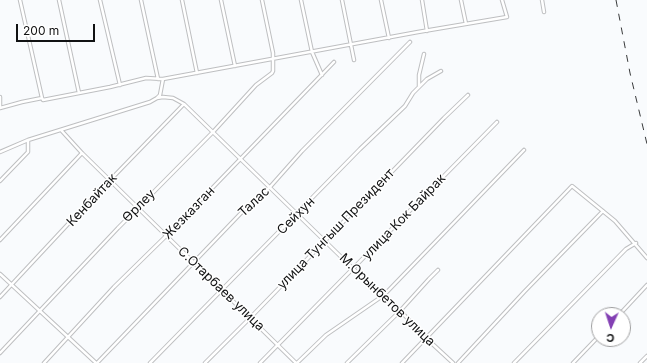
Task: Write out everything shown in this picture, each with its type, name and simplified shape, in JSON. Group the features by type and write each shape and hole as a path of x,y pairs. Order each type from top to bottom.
{"street":[{"path":"20,0 42,98"},
{"path":"59,0 79,93"},
{"path":"100,0 120,85"},
{"path":"141,0 158,79"},
{"path":"182,0 198,73"},
{"path":"221,0 235,66"},
{"path":"262,0 273,59"},
{"path":"301,0 312,52 322,75"},
{"path":"342,0 354,60"},
{"path":"382,0 389,38"},
{"path":"422,0 427,31"},
{"path":"461,0 466,24"},
{"path":"0,97 0,108 42,98 43,100 120,85 146,78 164,79 507,17 502,0"},
{"path":"542,0 544,12"},
{"name":"Талас","path":"97,363 243,211 270,187 302,152 410,42"},
{"path":"420,86 419,75 424,54"},
{"name":"Өрлеу","path":"0,353 138,208 213,132 256,85 274,71 273,59"},
{"name":"Жезказган","path":"44,363 114,287 166,236 334,62"},
{"name":"Сейхун","path":"150,363 393,116 405,106 413,93 426,79 441,70"},
{"path":"157,98 160,95 164,79"},
{"name":"улица Тунгыш Президент","path":"205,363 326,241 444,118 468,96"},
{"path":"0,152 28,140 139,106 157,98 173,98 184,104"},
{"name":"М.Орынбетов улица","path":"184,104 370,285 384,295 453,363"},
{"name":"Кенбайтак","path":"0,297 184,104"},
{"name":"улица Кок Байрак","path":"260,363 497,122"},
{"name":"С.Отарбаев улица","path":"61,130 82,153 296,363"},
{"path":"0,181 28,152 28,140"},
{"path":"296,363 337,327 384,295 524,150"},
{"path":"0,240 82,153"},
{"path":"402,363 572,186 615,221 647,258"},
{"path":"458,363 530,285 603,212"},
{"path":"514,363 626,249 636,244"},
{"path":"347,363 400,311 438,270"},
{"path":"0,274 97,363"},
{"path":"626,307 647,285"},
{"path":"573,363 591,344"},
{"path":"640,363 647,356"}],"railway":[{"path":"616,0 630,73 647,144"}]}
